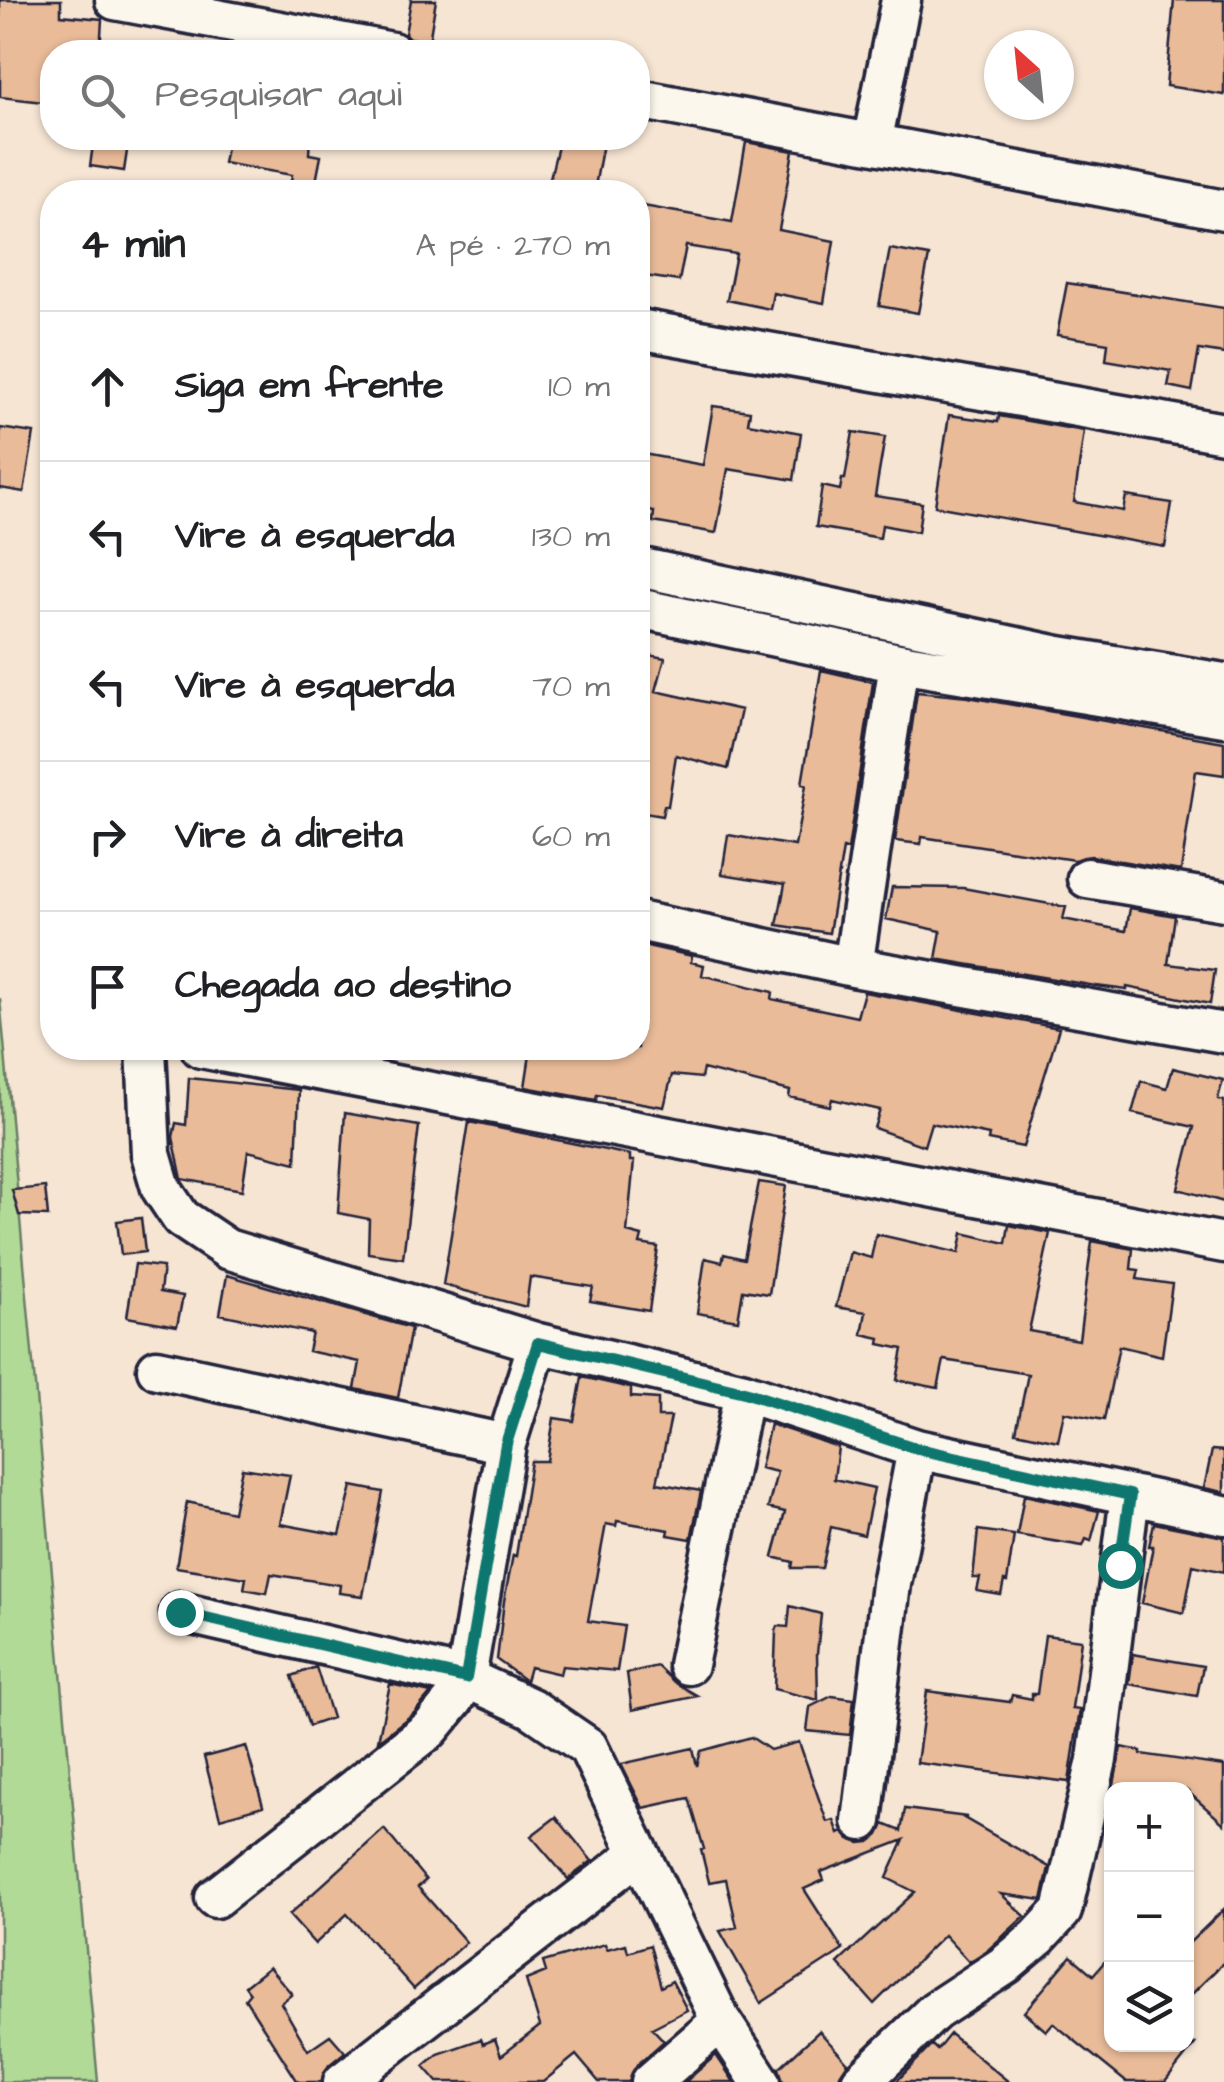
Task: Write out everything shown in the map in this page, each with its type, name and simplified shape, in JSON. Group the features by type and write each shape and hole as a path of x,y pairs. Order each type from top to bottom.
{"street":[{"path":"114,0 328,40"},
{"path":"872,143 902,0"},
{"path":"650,101 1224,210"},
{"path":"650,330 1224,433"},
{"path":"650,570 1059,656 1224,684"},
{"path":"650,611 900,663 1224,717"},
{"path":"853,968 900,663"},
{"path":"1087,878 1224,902"},
{"path":"650,925 853,968 1224,1033"},
{"path":"147,1060 151,1154 161,1188 181,1218 226,1250 538,1343 744,1392 918,1449 1224,1515"},
{"path":"264,1060 1224,1243"},
{"path":"216,1898 430,1729 454,1700 466,1678 506,1444 538,1343"},
{"path":"157,1369 506,1444"},
{"path":"688,1664 744,1392"},
{"path":"862,1821 891,1584 918,1449"},
{"path":"861,2082 935,2010 1006,1965 1062,1911 1097,1760 1130,1495"},
{"path":"180,1612 466,1678 531,1708 588,1747 721,2021 761,2082"},
{"path":"344,2082 638,1854"},
{"path":"651,2082 721,2021"}],"green space":[{"path":"0,998 98,2082 0,2082"}],"building":[{"path":"0,0 61,0 61,15 102,19 101,40 40,40 40,102 0,97"},
{"path":"411,0 436,0 429,40 405,34"},
{"path":"1174,0 1224,0 1224,95 1166,86"},
{"path":"746,142 793,151 779,230 834,241 824,303 773,293 770,309 727,300 736,254 686,246 679,281 650,277 650,207 732,222"},
{"path":"92,150 127,150 124,171 90,166"},
{"path":"226,150 309,150 309,154 321,156 316,180 291,180 292,175 223,163"},
{"path":"557,150 602,150 596,180 550,180"},
{"path":"890,249 929,256 918,313 879,306"},
{"path":"1067,283 1224,308 1224,354 1199,350 1192,391 1168,386 1171,371 1106,360 1108,343 1057,335"},
{"path":"713,406 750,411 748,423 801,433 794,480 728,469 716,533 653,522 650,455 703,465"},
{"path":"949,415 998,422 999,416 1084,431 1074,502 1123,511 1126,496 1172,503 1165,547 935,506"},
{"path":"0,428 34,433 24,492 0,488"},
{"path":"853,432 885,437 875,496 922,503 918,532 882,525 880,538 816,527 822,486 840,490 845,479"},
{"path":"650,655 665,658 656,691 741,710 728,769 676,755 668,806 664,806 662,816 650,814"},
{"path":"821,670 873,682 848,850 843,849 829,933 777,925 785,884 722,874 728,835 795,846"},
{"path":"917,692 968,697 1224,742 1224,775 1196,771 1181,871 1091,856 1074,860 922,837 921,844 895,841"},
{"path":"892,887 963,888 1066,907 1063,919 1126,931 1130,908 1175,916 1168,964 1215,970 1210,1004 1127,987 1096,986 936,959 941,931 886,919"},
{"path":"650,947 692,956 691,962 704,965 702,975 773,992 772,999 857,1017 864,992 1059,1028 1023,1147 988,1140 989,1135 931,1123 924,1146 874,1128 880,1110 832,1099 830,1106 789,1097 790,1091 703,1069 701,1078 672,1075 664,1107 525,1087 529,1060 650,1060"},
{"path":"1173,1068 1223,1080 1218,1099 1224,1101 1224,1202 1178,1189 1194,1127 1132,1113 1141,1081 1167,1088"},
{"path":"189,1078 299,1090 296,1163 248,1151 242,1190 182,1179 173,1137 176,1123 186,1125"},
{"path":"345,1113 419,1126 403,1258 368,1253 369,1219 338,1213"},
{"path":"469,1122 630,1155 630,1161 634,1161 627,1232 642,1236 640,1244 658,1247 649,1311 590,1301 593,1287 530,1277 526,1307 443,1285"},
{"path":"759,1182 786,1186 769,1294 743,1290 738,1320 697,1313 705,1258 722,1262 724,1254 744,1259"},
{"path":"45,1187 48,1216 19,1215 12,1190"},
{"path":"141,1218 145,1252 121,1255 117,1221"},
{"path":"1009,1225 1050,1233 1029,1331 1079,1340 1092,1241 1133,1249 1131,1269 1139,1270 1137,1279 1172,1284 1162,1356 1119,1346 1104,1420 1064,1412 1058,1441 1016,1432 1028,1374 944,1360 938,1388 897,1380 903,1349 879,1344 880,1338 862,1334 866,1312 836,1307 850,1252 871,1258 876,1234 959,1253 963,1233 1006,1243"},
{"path":"135,1264 163,1267 160,1292 183,1296 177,1326 127,1317"},
{"path":"227,1275 411,1328 398,1398 355,1389 360,1362 308,1351 312,1333 220,1314"},
{"path":"582,1377 631,1388 631,1397 658,1399 658,1417 671,1417 657,1483 701,1491 691,1539 668,1535 669,1530 617,1521 616,1526 606,1524 588,1621 624,1626 617,1671 562,1666 560,1674 530,1667 526,1681 497,1660 504,1601 513,1555 516,1556 531,1461 547,1461 554,1418 574,1421"},
{"path":"770,1424 838,1447 834,1479 874,1488 864,1535 831,1527 822,1568 792,1568 793,1562 773,1557 785,1512 768,1508 777,1472 760,1468"},
{"path":"1212,1450 1224,1451 1224,1492 1204,1488"},
{"path":"242,1468 290,1475 280,1524 340,1535 352,1486 383,1492 363,1596 339,1593 340,1585 271,1574 267,1593 244,1589 246,1578 176,1567 187,1502 233,1512"},
{"path":"1024,1495 1099,1511 1091,1541 1086,1539 1083,1546 1017,1535"},
{"path":"1154,1523 1224,1537 1224,1572 1193,1565 1184,1613 1142,1603"},
{"path":"978,1530 1014,1535 1007,1582 1004,1581 1001,1595 977,1591 980,1578 973,1578"},
{"path":"790,1606 821,1614 818,1700 774,1689 776,1631 778,1626 788,1627"},
{"path":"1045,1635 1081,1640 1072,1709 1080,1710 1069,1782 917,1763 927,1691 1010,1702 1012,1695 1032,1699 1032,1694 1037,1694"},
{"path":"1133,1654 1203,1666 1197,1696 1129,1684"},
{"path":"657,1666 698,1696 632,1710 627,1673"},
{"path":"316,1667 332,1718 309,1726 292,1676"},
{"path":"390,1684 431,1693 414,1713 378,1741"},
{"path":"832,1696 854,1699 850,1735 807,1731 810,1707"},
{"path":"751,1737 770,1750 799,1742 827,1822 834,1820 839,1834 843,1832 860,1843 879,1835 884,1824 901,1831 905,1809 967,1817 964,1818 1049,1867 1042,1900 1001,1894 1025,1916 989,1949 969,1962 944,1935 874,2004 838,1963 915,1892 887,1878 904,1840 821,1872 824,1880 804,1889 843,1950 761,2003 720,1931 737,1927 726,1879 709,1882 689,1798 643,1808 621,1764 693,1748 697,1766 701,1751"},
{"path":"246,1746 263,1806 220,1818 204,1757"},
{"path":"1121,1747 1141,1754 1224,1766 1224,1824 1194,1797 1194,1782 1114,1782"},
{"path":"556,1817 592,1861 568,1879 531,1836"},
{"path":"384,1829 426,1880 418,1887 466,1942 414,1989 347,1914 315,1944 289,1915"},
{"path":"1224,1909 1224,1962 1194,1992 1194,1962 1194,1938"},
{"path":"605,1944 607,1949 626,1944 628,1952 650,1945 661,1987 672,1981 687,2010 652,2028 664,2041 636,2066 629,2082 599,2082 576,2055 543,2082 438,2082 424,2066 438,2054 481,2039 483,2044 495,2039 501,2056 540,2026 526,1980 546,1972 543,1962"},
{"path":"1071,1956 1093,1975 1104,1962 1104,2052 1189,2052 1165,2082 1126,2082 1053,2023 1046,2031 1024,2012"},
{"path":"269,1967 292,1994 281,2003 308,2050 330,2035 345,2052 329,2065 321,2082 298,2082 245,1999 250,1993 245,1986"},
{"path":"819,2031 848,2063 839,2082 783,2082 779,2068"},
{"path":"950,2034 1009,2082 896,2082 932,2045 937,2050"},
{"path":"716,2055 734,2082 685,2082"}],"route":[{"path":"180,1612 466,1678 506,1444 538,1343 744,1392 918,1449 1130,1495 1120,1565"}]}
